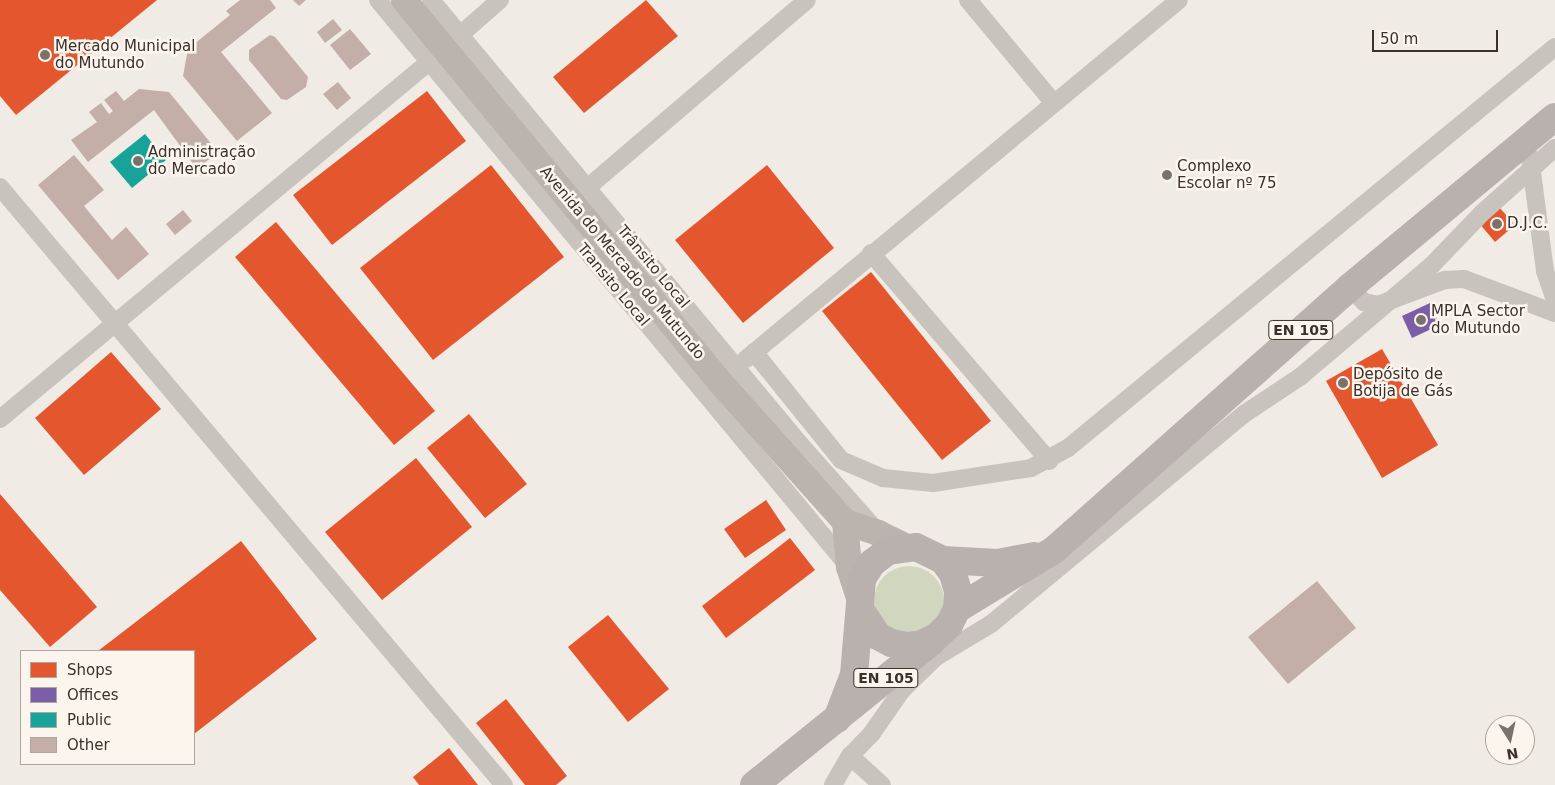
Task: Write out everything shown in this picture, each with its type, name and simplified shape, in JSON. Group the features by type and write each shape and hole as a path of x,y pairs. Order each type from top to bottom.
{"main road":[{"name":"Avenida do Mercado do Mutundo","path":"404,0 719,381 845,522 878,533 907,547"},
{"name":"EN 105","path":"957,610 1054,550 1350,286 1529,154 1555,117"},
{"path":"837,718 854,675 860,604 862,579 872,563 888,551 907,547 930,552 943,560 953,574 958,592 957,610 949,625 936,638 907,646 892,643 878,636 860,604 849,568 845,522"},
{"path":"943,560 998,563 1054,550"},
{"name":"EN 105","path":"754,785 936,638"}],"street":[{"name":"Transito Local","path":"378,0 849,568"},
{"name":"Trânsito Local","path":"430,0 736,367 878,533"},
{"path":"460,35 500,0"},
{"path":"587,188 807,0"},
{"path":"968,0 1054,102"},
{"path":"736,367 871,253 1179,0"},
{"path":"754,352 841,460 883,478 933,483 979,478 1048,461 1555,47"},
{"path":"0,420 429,62"},
{"path":"833,785 850,756 872,733 902,690 936,657 991,624 1244,414 1300,377 1432,265 1529,154 1555,148"},
{"path":"1529,154 1545,271 1555,300"},
{"path":"0,187 504,785"},
{"path":"871,253 1048,461"},
{"path":"1350,286 1364,302 1378,305 1446,280 1464,279 1555,313"},
{"path":"850,756 882,785"}],"green space":[{"path":"909,566 922,569 934,576 941,588 944,601 941,614 934,626 922,633 909,636 896,633 884,626 877,614 874,601 877,588 884,576 896,569"}],"building: Shops":[{"name":"Mercado Municipal do Mutundo","path":"0,0 157,0 16,115 0,96"},
{"path":"646,0 678,36 584,113 553,77"},
{"path":"427,91 466,141 332,245 293,195"},
{"path":"491,165 564,257 433,360 360,268"},
{"path":"767,165 834,248 743,323 675,240"},
{"name":"D.J.C.","path":"1499,207 1515,225 1495,242 1479,223"},
{"path":"276,222 435,411 394,445 235,257"},
{"path":"871,272 991,421 942,460 822,311"},
{"path":"1382,349 1438,445 1382,478 1326,381"},
{"path":"111,352 161,409 84,475 35,418"},
{"path":"469,414 527,484 485,518 427,448"},
{"path":"416,458 472,527 382,600 325,532"},
{"path":"0,494 97,607 50,647 0,590"},
{"path":"766,500 786,530 745,558 724,529"},
{"path":"790,538 815,570 726,638 702,606"},
{"path":"241,541 317,639 195,733 195,650 99,650"},
{"path":"608,615 669,689 628,722 568,647"},
{"path":"506,699 567,776 556,785 525,785 476,723"},
{"path":"449,748 478,785 419,785 413,777"}],"building: Offices":[{"name":"MPLA Sector do Mutundo","path":"1430,303 1440,325 1412,338 1402,316"}],"building: Public":[{"name":"Administração do Mercado","path":"145,134 166,160 132,188 110,162"}],"building: Other":[{"path":"240,0 270,0 276,8 221,52 272,113 237,141 183,76 188,49 230,15 226,11"},
{"path":"293,0 306,0 299,6"},
{"path":"333,19 342,30 325,43 317,32"},
{"path":"350,29 371,54 350,70 330,45"},
{"path":"270,35 275,37 308,77 306,87 287,100 281,99 249,60 249,50"},
{"path":"338,82 351,98 337,110 323,94"},
{"path":"139,89 169,92 218,152 197,169 154,110 88,162 71,140 97,122 89,112 101,103 109,114 113,111 104,100 116,91 124,101"},
{"path":"74,155 104,190 84,206 112,240 126,227 149,254 118,280 38,185"},
{"path":"183,210 192,221 175,235 166,224"},
{"path":"1317,581 1356,628 1288,684 1248,637"}],"place":[{"name":"Mercado Municipal do Mutundo","path":"45,55"},
{"name":"Administração do Mercado","path":"138,161"},
{"name":"Complexo Escolar nº 75","path":"1167,175"},
{"name":"D.J.C.","path":"1497,224"},
{"name":"MPLA Sector do Mutundo","path":"1421,320"},
{"name":"Depósito de Botija de Gás","path":"1343,383"}]}
